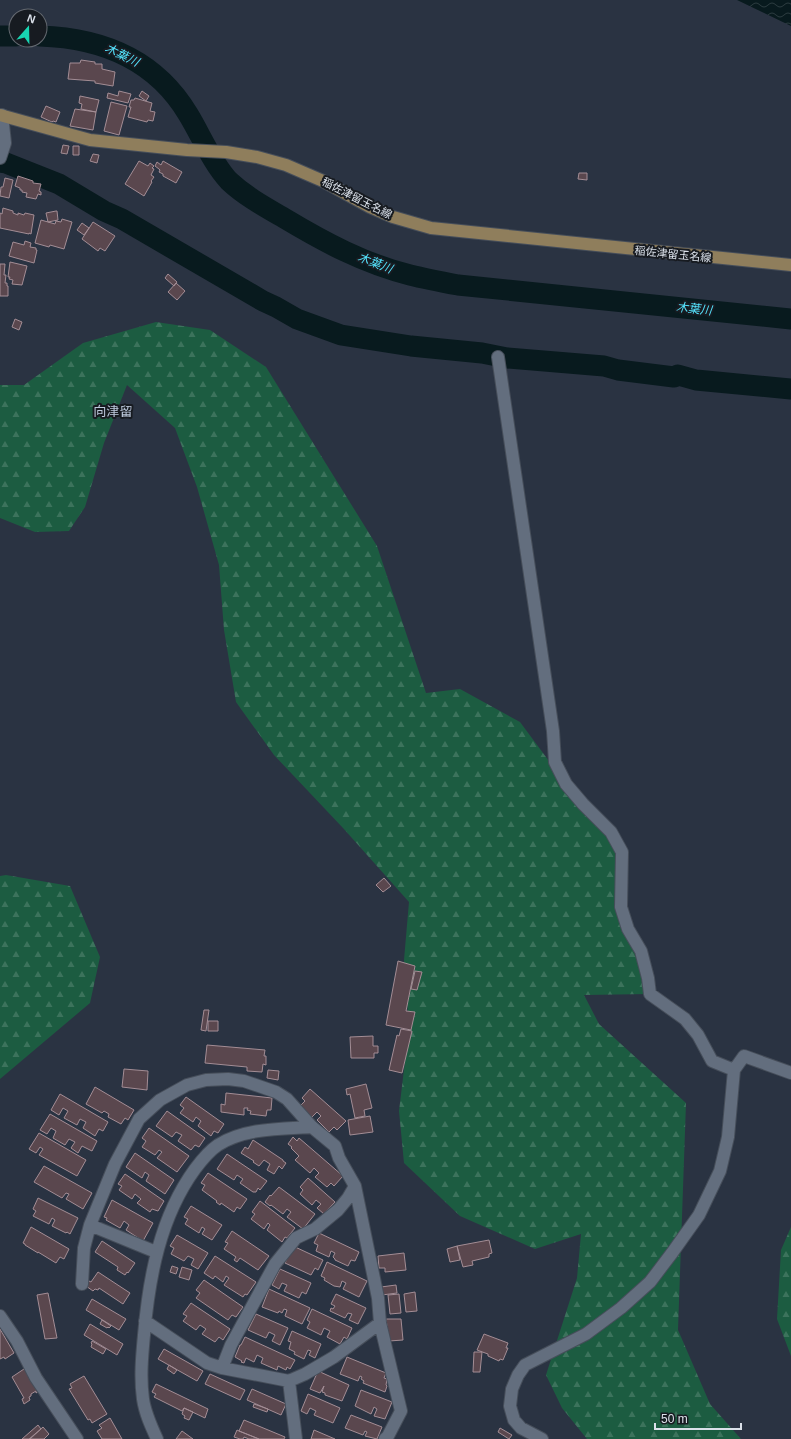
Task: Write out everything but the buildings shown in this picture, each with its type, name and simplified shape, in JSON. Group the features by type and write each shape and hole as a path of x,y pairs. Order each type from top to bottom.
{"main road":[{"name":"稲佐津留玉名線","path":"1,115 90,140 188,150 226,152 286,164 323,181 370,207 393,217 431,228 791,266"}],"street":[{"path":"0,158 5,143 1,115"},
{"path":"498,357 553,731 555,762 566,784 583,804 612,832 622,852 621,907 628,929 641,951 648,978 650,994 685,1019 698,1035 712,1061 734,1070"},
{"path":"542,1439 521,1428 514,1420 510,1406 512,1389 518,1375 525,1365 586,1334 622,1308 650,1282 699,1215 720,1171 728,1137 734,1070 744,1056 791,1073"},
{"path":"82,1284 84,1248 90,1225 115,1164 139,1119 160,1100 187,1085 206,1080 228,1079 244,1081 276,1092 287,1099 312,1127 335,1146 339,1158 355,1186 378,1298 380,1323 401,1411 385,1439"},
{"path":"157,1439 148,1419 143,1399 142,1362 145,1321 156,1252 172,1209 184,1185 203,1159 217,1146 239,1135 270,1130 312,1127"},
{"path":"222,1368 231,1345 275,1264 296,1238 315,1229 338,1210 348,1198 355,1186"},
{"path":"90,1225 156,1252"},
{"path":"0,1316 17,1341 36,1378 77,1439"},
{"path":"145,1321 207,1363 222,1368 289,1381 305,1374 334,1357 380,1323"},
{"path":"289,1381 296,1439"}],"green space":[{"path":"156,322 210,330 266,367 377,546 426,693 460,689 520,722 566,784 622,852 621,907 650,994 584,995 599,1024 686,1103 678,1330 710,1404 741,1439 587,1439 562,1408 546,1375 577,1278 581,1234 535,1249 460,1216 404,1163 399,1111 409,1028 404,960 409,902 343,828 274,755 236,702 224,630 219,565 197,487 175,428 127,385 104,443 85,507 69,531 35,532 0,518 0,385 24,385 83,343"},
{"path":"6,875 70,886 100,957 90,1003 0,1079 0,876"},
{"path":"791,1227 791,1356 777,1319 781,1250"}],"water":[{"path":"737,0 791,0 791,26"}],"waterway":[{"name":"木葉川","path":"0,36 8,36"},
{"name":"木葉川","path":"48,37 85,41 105,47 125,55 143,66 160,79 175,95 188,114 217,166 229,181 262,205 314,235 377,265 410,275 458,285 791,319"},
{"path":"0,162 59,184 263,301 297,319 341,335 411,346 482,353 507,358 604,366 618,370 674,377 678,375 696,380 791,389"}],"district":[{"name":"向津留","path":"113,411"}]}
